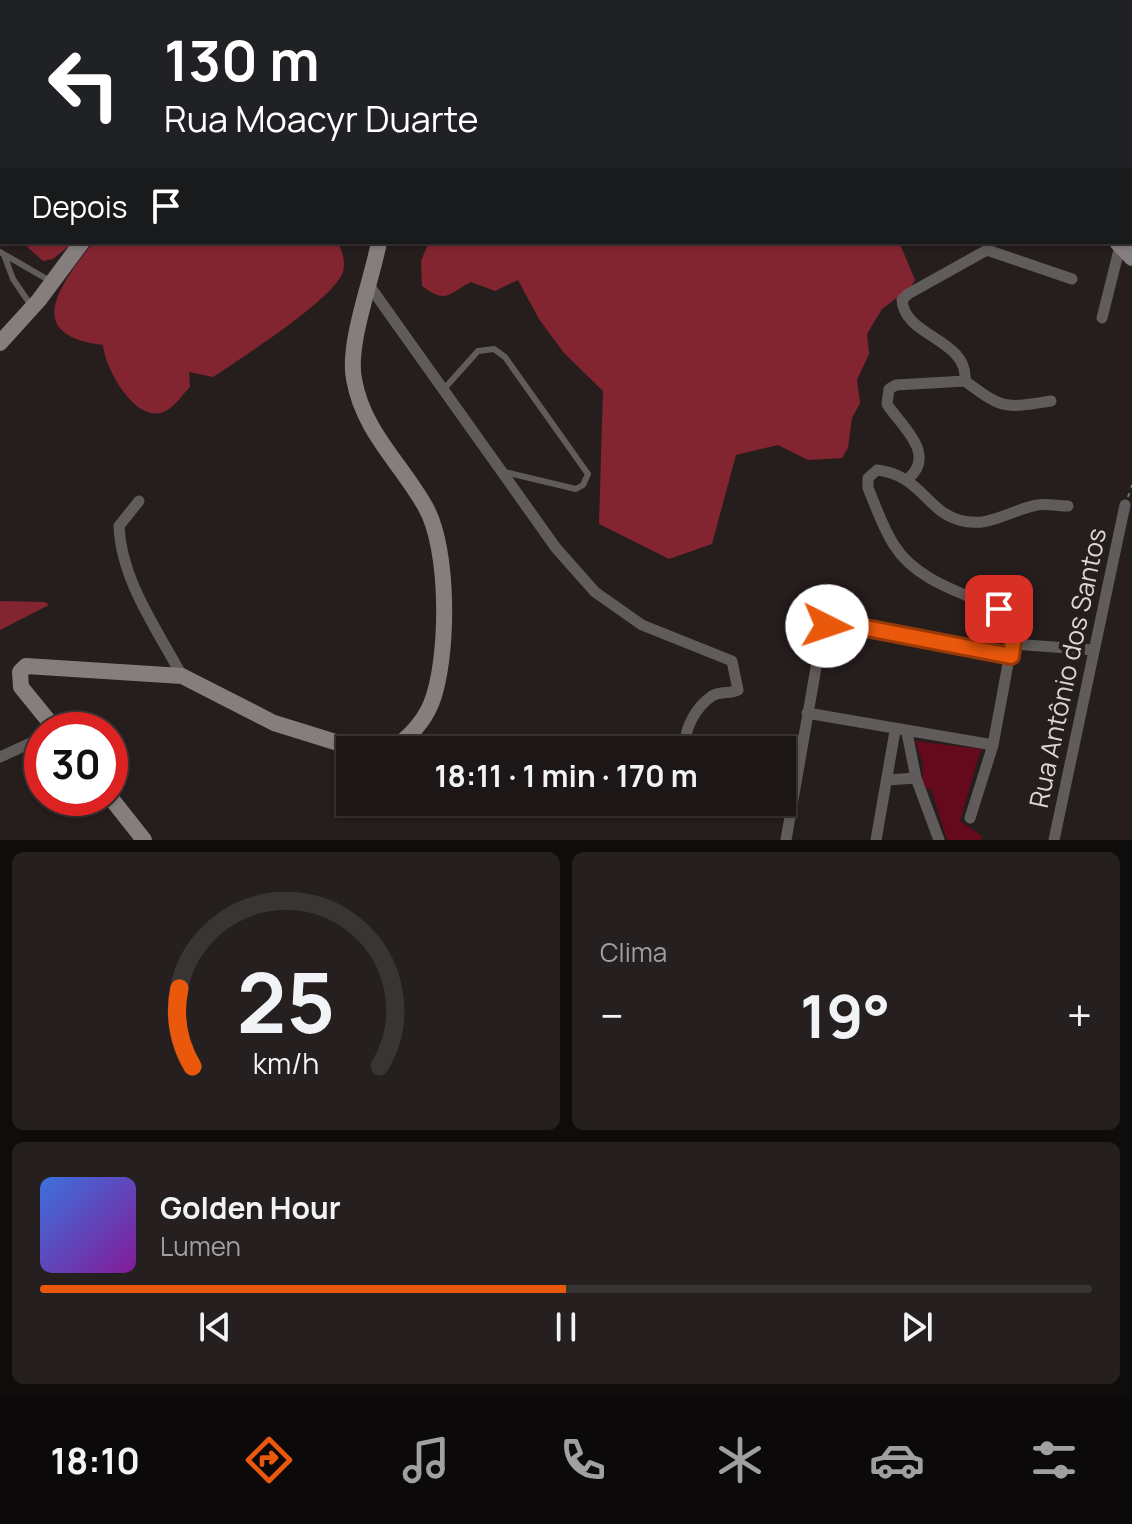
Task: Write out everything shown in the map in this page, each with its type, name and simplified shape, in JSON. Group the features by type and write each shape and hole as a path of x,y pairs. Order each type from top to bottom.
{"street":[{"path":"0,343 32,308 81,244"},
{"path":"379,244 371,288 352,352 353,377 362,411 372,433 427,508 437,541 442,585 441,644 430,706 408,736"},
{"path":"965,381 961,361 951,349 907,316 902,300 908,294 984,246 1072,279"},
{"path":"1102,318 1123,249"},
{"path":"371,288 556,548 595,592 642,625 732,661 739,688 708,700 687,726 686,747 728,748 803,740"},
{"path":"909,478 915,473 919,460 916,442 891,410 885,395 896,385 965,381 997,405 1011,407 1051,401"},
{"path":"970,818 993,745 1015,626 1011,615 923,573 895,546 868,488 872,472 884,471 909,478 931,502 961,521 994,521 1038,505 1068,506"},
{"path":"139,501 119,526 119,539 130,578 182,676"},
{"name":"Rua Antônio dos Santos","path":"1054,840 1125,505"},
{"path":"786,840 821,639 827,626 840,623 1013,650 1094,650"},
{"path":"41,712 21,687 20,672 26,666 182,676 274,723 336,742"},
{"path":"807,713 901,732 993,745"},
{"path":"901,732 939,840"},
{"path":"876,840 887,780 901,732"},
{"path":"0,757 24,746"},
{"path":"887,780 916,778"},
{"path":"125,816 144,840"}],"lane":[{"path":"2,254 53,282"},
{"path":"2,254 13,279 32,308"},
{"path":"443,390 478,351 494,349 505,357 588,474 583,485 576,489 501,471"}],"shaded area":[{"path":"24,244 72,244 53,259 43,261"},
{"path":"92,244 339,244 344,268 336,284 305,313 213,377 189,372 190,387 177,402 161,413 150,413 130,400 109,366 103,345 77,339 62,330 55,319 55,305 70,274"},
{"path":"428,244 900,244 915,280 910,288 882,309 867,334 869,354 857,380 860,403 852,418 848,448 842,458 808,460 778,445 736,455 712,544 669,559 599,524 603,391 564,353 539,319 518,280 495,291 471,282 448,295 437,295 422,286 421,261"},
{"path":"0,601 45,602 49,605 0,630"},
{"path":"915,741 981,749 960,821 982,836 981,840 947,840 931,789 922,788 923,764"}],"route":[{"path":"827,626 840,623 1011,656 1015,626 1011,615 999,609"}]}
